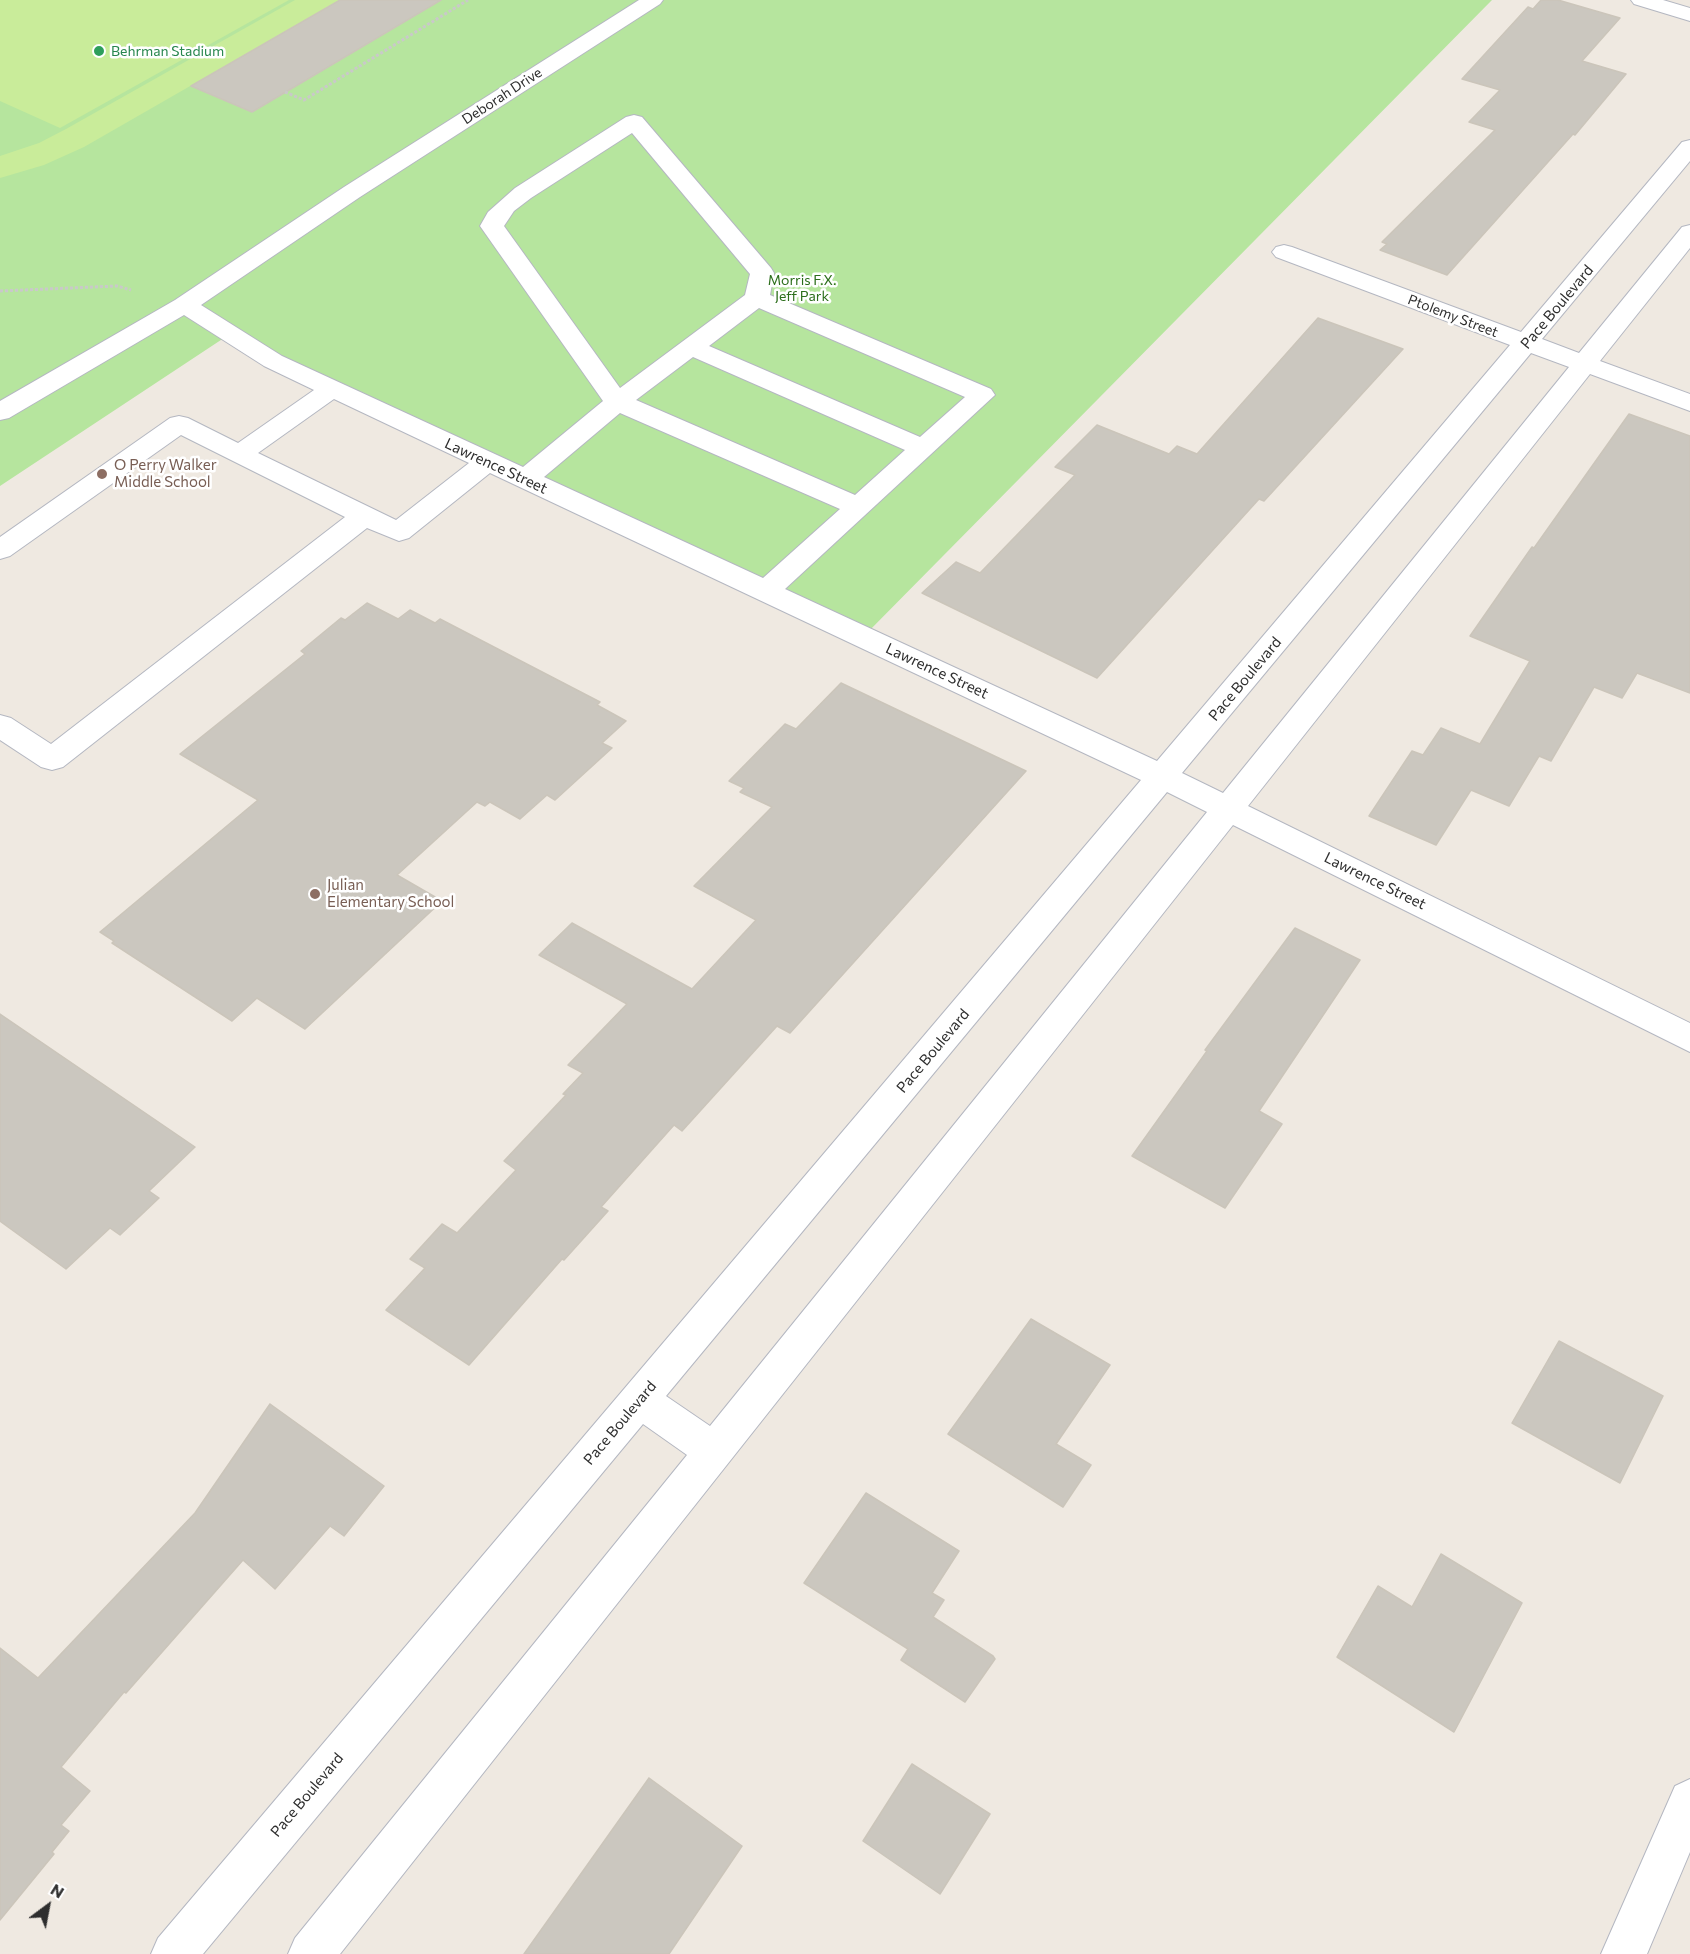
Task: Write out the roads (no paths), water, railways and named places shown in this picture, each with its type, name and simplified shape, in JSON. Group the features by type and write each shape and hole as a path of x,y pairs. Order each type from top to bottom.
{"street":[{"name":"Deborah Drive","path":"184,305 352,192 652,0"},
{"path":"1641,0 1690,15"},
{"path":"526,479 617,402 758,298 762,273 634,122 523,193 506,206 496,217 492,226 617,402 859,507"},
{"name":"Pace Boulevard","path":"174,1954 1690,147"},
{"path":"311,1954 1690,232"},
{"name":"Ptolemy Street","path":"1284,252 1526,344 1690,403"},
{"path":"758,298 982,394 766,591"},
{"path":"0,412 184,305"},
{"name":"Lawrence Street","path":"184,305 273,361 1163,777 1690,1038"},
{"path":"690,347 923,448"},
{"path":"239,454 332,389"},
{"path":"0,550 179,424 399,532 487,462"},
{"path":"0,726 52,759 364,516"},
{"path":"639,1400 714,1451"},
{"path":"1624,1954 1690,1801"}],"place":[{"name":"Behrman Stadium","path":"99,51"},
{"name":"O Perry Walker Middle School","path":"102,474"},
{"name":"Julian Elementary School","path":"315,894"}],"park label":[{"name":"Morris F.X. Jeff Park","path":"802,288"}]}
